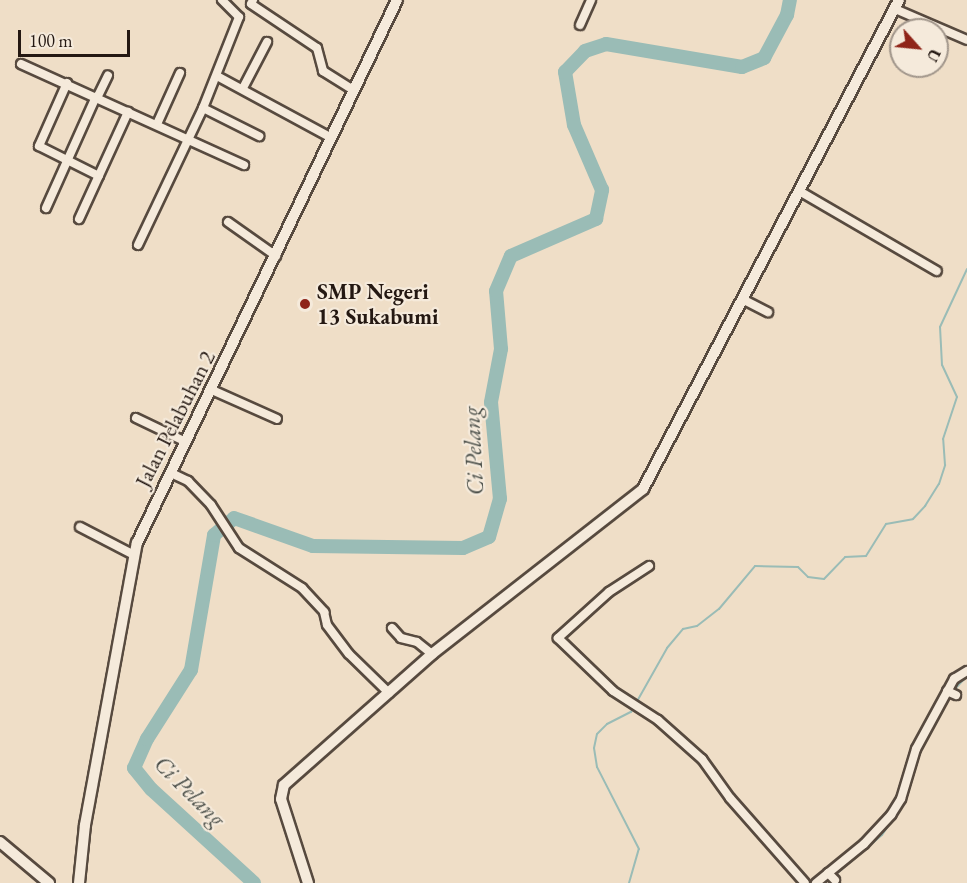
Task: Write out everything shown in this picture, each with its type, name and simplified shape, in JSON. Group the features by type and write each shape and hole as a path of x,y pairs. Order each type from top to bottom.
{"street":[{"path":"138,245 203,108 239,17 222,0"},
{"path":"254,0 251,4 317,48 323,71 353,90"},
{"name":"Jalan Pelabuhan 2","path":"79,883 85,825 134,555 171,472 397,0"},
{"path":"580,25 591,0"},
{"path":"308,883 282,789 297,770 432,654 640,492 801,192 897,4 967,40"},
{"path":"243,88 267,42"},
{"path":"21,64 189,138 244,165"},
{"path":"157,124 180,73"},
{"path":"46,208 108,75"},
{"path":"217,76 330,137"},
{"path":"67,83 39,144 67,162 99,176"},
{"path":"203,108 259,136"},
{"path":"79,219 128,112"},
{"path":"801,192 938,271"},
{"path":"228,222 276,256"},
{"path":"744,300 768,312"},
{"path":"212,390 278,419"},
{"path":"136,418 186,442"},
{"path":"171,472 188,482 211,505 242,550 302,588 325,613 327,625 349,654 389,693"},
{"path":"80,527 134,555"},
{"path":"649,566 591,607 558,638 613,692 658,720 702,759 730,798 805,883"},
{"path":"392,628 401,638 417,642 432,654"},
{"path":"827,879 877,838 898,806 919,750 952,694 957,675 967,671"},
{"path":"0,842 47,882"}],"waterway":[{"name":"Ci Pelang","path":"254,883 151,789 134,768 147,739 191,670 214,535 234,518 313,546 463,548 489,537 500,499 491,402 501,349 496,291 511,256 596,219 602,190 574,125 565,72 585,51 606,44 742,67 764,58 787,15 790,0"},
{"path":"629,883 639,849 597,767 594,748 597,734 607,724 631,712 667,648 683,629 697,626 719,609 755,566 798,567 808,577 824,579 845,557 866,556 886,524 913,519 925,506 939,484 945,465 943,439 957,397 942,365 940,327 967,269"},
{"path":"953,691 967,676"},
{"path":"932,728 950,696"},
{"path":"834,876 882,835 899,810"}],"place":[{"name":"SMP Negeri 13 Sukabumi","path":"305,304"}]}
